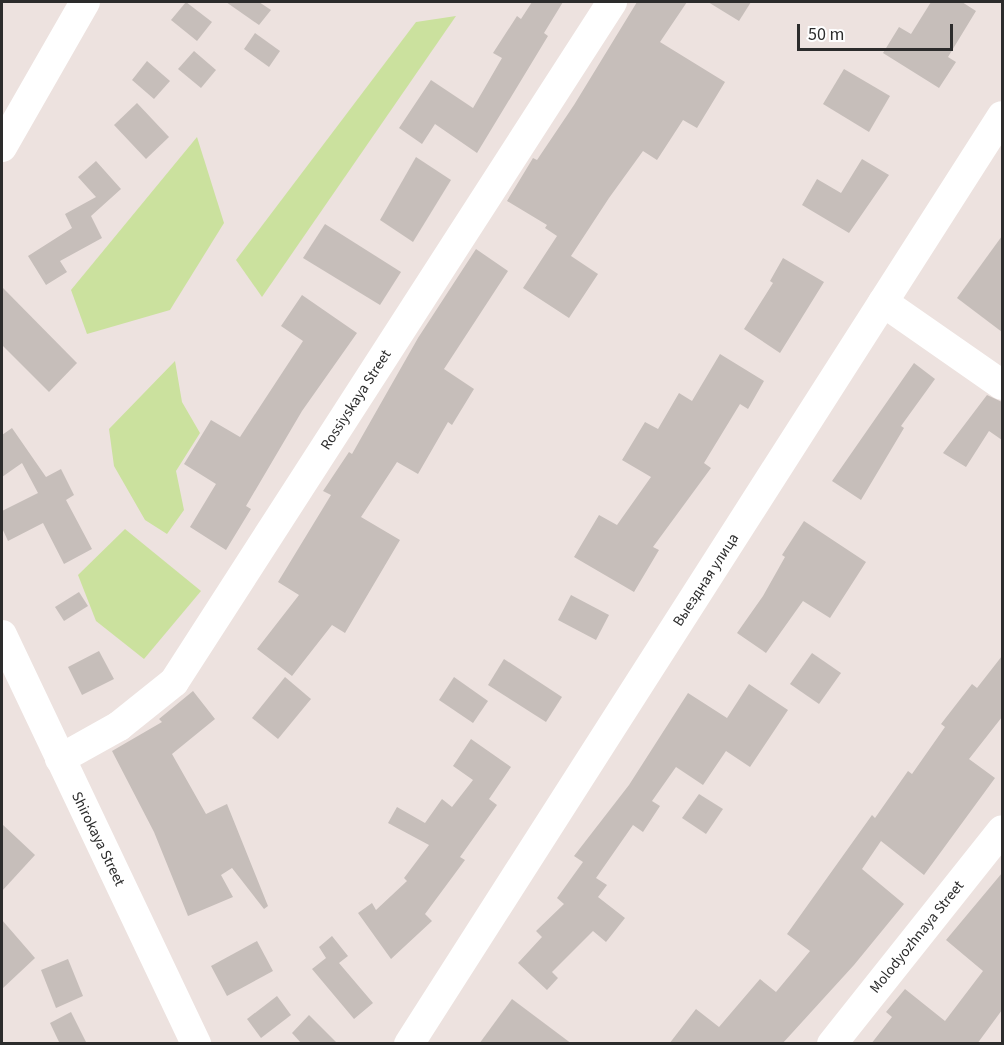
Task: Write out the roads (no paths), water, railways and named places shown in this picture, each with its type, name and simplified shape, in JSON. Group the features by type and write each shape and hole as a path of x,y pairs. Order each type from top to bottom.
{"street":[{"path":"2,147 85,2"},
{"name":"Rossiyskaya Street","path":"60,759 119,726 174,682 612,2"},
{"name":"Выездная улица","path":"409,1044 1002,116"},
{"path":"883,302 1002,385"},
{"name":"Shirokaya Street","path":"2,635 196,1044"},
{"name":"Molodyozhnaya Street","path":"832,1044 1002,830"}]}
